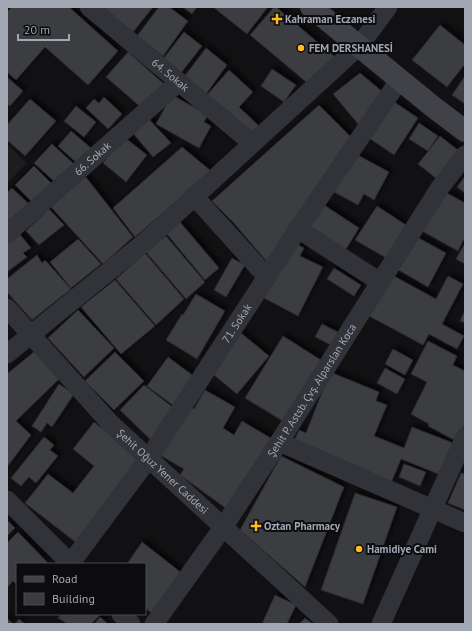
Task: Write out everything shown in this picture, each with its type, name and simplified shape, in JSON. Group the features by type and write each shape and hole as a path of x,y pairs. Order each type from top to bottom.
{"street":[{"name":"64. Sokak","path":"89,7 252,144"},
{"path":"311,7 465,131"},
{"path":"7,354 146,241 359,46 388,7"},
{"name":"71. Sokak","path":"71,563 148,458 298,229 400,79"},
{"name":"66. Sokak","path":"7,234 178,82"},
{"name":"Şehit P. Astsb. Çvş. Alparslan Koca","path":"154,624 224,526 439,189 465,155"},
{"path":"194,196 267,277"},
{"path":"298,229 380,282"},
{"name":"Şehit Oğuz Yener Caddesi","path":"7,308 110,423 224,526 329,624"},
{"path":"382,624 465,437"},
{"path":"279,442 432,510 465,523"},
{"path":"7,500 69,563"},
{"path":"122,615 131,624"}],"shaded area":[{"path":"7,144 27,163 7,183"}],"building":[{"path":"12,7 69,7 118,51 88,85 45,47 16,80 7,72 7,12"},
{"path":"101,7 153,7 133,32"},
{"path":"159,7 169,7 188,21 163,56 137,36"},
{"path":"183,7 197,7 192,14"},
{"path":"213,7 268,7 247,34"},
{"path":"274,7 276,7 335,57 311,86 250,35"},
{"path":"440,25 465,45 465,64 447,87 412,60"},
{"path":"184,32 202,46 181,73 163,59"},
{"path":"206,48 227,65 206,94 184,77"},
{"path":"128,52 165,85 143,109 106,77"},
{"path":"272,69 296,85 284,102 261,86"},
{"path":"229,70 253,92 239,107 259,126 250,135 207,95"},
{"path":"360,73 384,93 359,125 333,94"},
{"path":"465,76 465,104 452,95"},
{"path":"7,77 23,91 10,106 7,104"},
{"path":"172,95 208,115 204,122 211,126 199,148 156,124"},
{"path":"104,97 122,114 108,129 86,108 94,99 99,103"},
{"path":"30,99 56,121 25,156 7,140 7,125"},
{"path":"390,99 418,118 394,155 366,136"},
{"path":"319,105 353,139 268,263 233,222 212,201"},
{"path":"76,106 96,122 84,137 64,121"},
{"path":"148,118 171,143 153,157 132,132"},
{"path":"419,123 438,136 428,151 409,139"},
{"path":"71,131 91,148 78,164 58,146"},
{"path":"440,136 463,154 441,182 418,164"},
{"path":"124,137 147,155 126,182 103,163"},
{"path":"52,144 74,164 56,183 34,163"},
{"path":"182,147 211,171 135,237 113,208"},
{"path":"354,153 389,172 374,200 364,194 358,205 334,192"},
{"path":"34,166 52,184 33,203 15,185"},
{"path":"85,176 133,237 103,264 51,207"},
{"path":"465,176 465,193 457,187"},
{"path":"12,188 29,204 7,222 7,193"},
{"path":"443,191 465,203 465,237 458,251 422,231"},
{"path":"321,203 359,228 343,254 305,229"},
{"path":"377,206 409,227 388,259 355,240"},
{"path":"49,209 64,225 39,245 26,231"},
{"path":"180,222 219,268 205,280 166,233"},
{"path":"18,232 31,248 23,253 27,257 7,272 7,242"},
{"path":"166,236 205,282 186,299 146,252"},
{"path":"415,236 446,253 428,287 397,269"},
{"path":"78,239 101,264 71,288 50,262"},
{"path":"293,242 304,248 300,256 323,267 298,316 264,298"},
{"path":"465,243 465,264 456,259"},
{"path":"145,253 184,299 156,325 116,279"},
{"path":"37,255 42,263 45,260 71,289 32,320 7,292 7,279"},
{"path":"232,258 245,265 226,297 214,290"},
{"path":"334,268 361,285 354,296 327,279"},
{"path":"392,275 436,299 448,276 463,284 442,324 464,336 457,349 429,334 423,345 369,316"},
{"path":"115,280 155,326 121,354 81,307"},
{"path":"196,294 225,311 197,359 166,340"},
{"path":"78,310 114,348 84,377 48,338"},
{"path":"465,310 465,323 460,321"},
{"path":"322,324 338,332 331,345 315,337"},
{"path":"241,333 269,356 237,394 209,371"},
{"path":"283,336 324,362 286,423 245,398"},
{"path":"428,341 457,356 453,365 465,371 465,424 456,441 428,426 429,424 411,414 427,382 411,374"},
{"path":"393,349 413,360 405,375 385,364"},
{"path":"35,351 60,378 16,421 31,435 7,467 7,374"},
{"path":"115,352 144,381 114,410 85,381"},
{"path":"168,357 195,377 174,406 147,386"},
{"path":"385,368 405,379 397,394 377,383"},
{"path":"330,372 379,392 376,401 387,405 374,436 404,448 412,427 453,443 441,475 401,459 391,483 293,444 299,430 306,433"},
{"path":"59,384 74,394 52,427 47,423 41,432 32,426"},
{"path":"144,385 175,409 153,442 120,410"},
{"path":"205,390 235,407 223,428 234,435 242,421 274,440 227,509 180,475 184,469 158,454 187,405 194,409"},
{"path":"94,422 143,460 78,544 25,503 48,474 73,493 94,466 73,449"},
{"path":"44,437 54,445 50,450 58,456 36,483 29,477 21,486 11,478"},
{"path":"281,456 344,487 305,587 240,530"},
{"path":"404,464 426,472 420,486 399,477"},
{"path":"461,473 465,474 465,510 448,503"},
{"name":"Hamidiye Cami","path":"355,493 397,507 363,604 321,590"},
{"path":"7,520 15,528 7,536"},
{"path":"18,532 48,563 16,563 16,584 13,581 7,588 7,543"},
{"path":"142,542 183,574 156,616 146,609 146,563 128,563"},
{"path":"275,595 296,605 287,624 262,624"},
{"path":"60,615 100,615 91,624 68,624 58,618"},
{"path":"100,617 108,624 94,624"},
{"path":"7,618 12,623 12,624 7,624"},
{"path":"305,618 313,624 299,624"},
{"path":"19,619 25,624 15,624"}],"place":[{"name":"Kahraman Eczanesi","path":"277,19"},
{"name":"FEM DERSHANESİ","path":"301,48"},
{"name":"Oztan Pharmacy","path":"256,526"},
{"name":"Hamidiye Cami","path":"359,549"}]}
